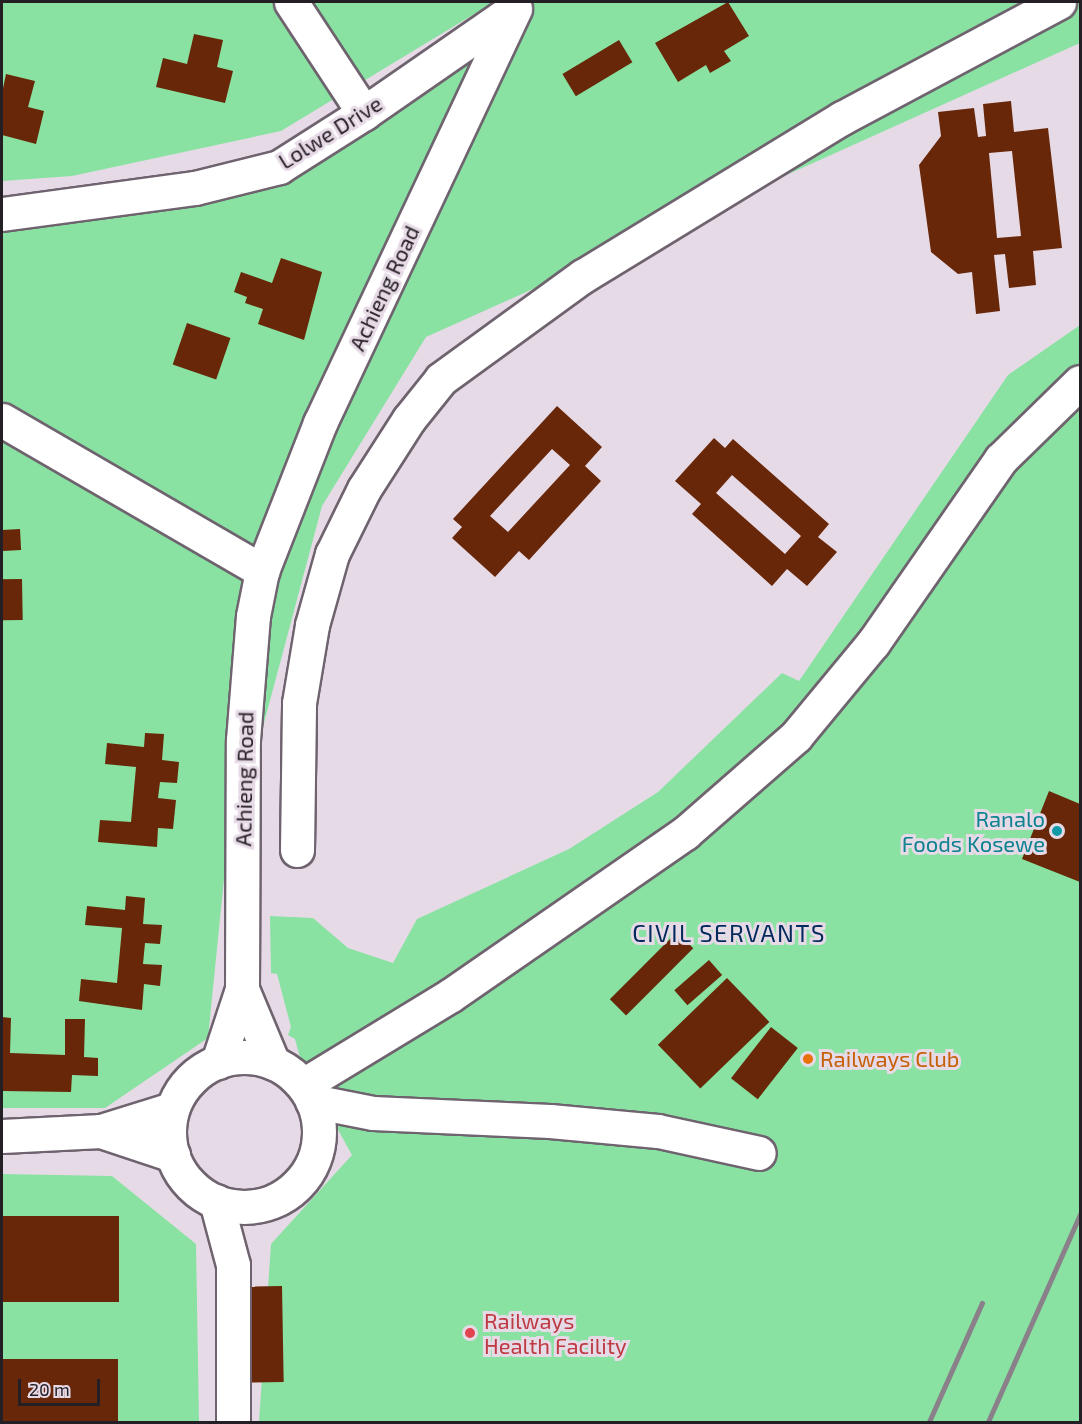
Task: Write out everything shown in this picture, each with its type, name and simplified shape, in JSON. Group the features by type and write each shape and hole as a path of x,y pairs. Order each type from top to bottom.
{"street":[{"path":"291,2 364,113"},
{"path":"297,850 299,703 312,625 332,554 364,489 409,419 441,379 593,270 843,118 1059,2"},
{"name":"Lolwe Drive","path":"2,214 195,188 279,167 364,113 520,5"},
{"name":"Achieng Road","path":"242,989 243,740 253,616 262,571 320,423 520,5"},
{"path":"308,1093 685,833 796,736 873,643 1000,459 1080,382"},
{"path":"2,420 262,571"},
{"path":"242,989 273,1063"},
{"path":"218,1062 242,989"},
{"path":"308,1093 318,1144 311,1166 297,1185 279,1199 256,1206 216,1202 189,1183 173,1155 169,1140 172,1109 182,1089 198,1073 218,1062 255,1058 273,1063 308,1093 373,1113 550,1121 658,1131 759,1153"},
{"path":"2,1136 101,1131 172,1109"},
{"path":"318,1144 373,1113"},
{"path":"101,1131 173,1155"},
{"path":"216,1202 233,1265 232,1422"},
{"path":"233,1265 256,1206"}],"green space":[{"path":"2,2 494,2 281,131 72,176 2,181"},
{"path":"524,2 1080,2 1080,43 426,337 322,506 225,869 208,1038 105,1108 2,1108 2,217 281,177"},
{"path":"1080,325 1080,1422 259,1422 271,1244 352,1155 302,1065 295,1039 288,1035 291,1027 277,974 271,973 270,916 313,918 348,948 393,963 417,919 569,849 658,792 782,673 799,681 1008,375"},
{"path":"2,1174 112,1176 196,1244 199,1422 2,1422"}],"building":[{"path":"728,2 749,36 724,51 731,61 710,73 706,65 678,82 655,43"},
{"path":"194,34 223,40 217,67 233,71 225,103 156,87 163,58 187,64"},
{"path":"619,40 632,62 576,96 562,74"},
{"path":"6,74 35,81 28,107 44,111 36,144 2,135 2,93"},
{"path":"1011,101 1014,132 1048,128 1062,248 1033,251 1036,285 1009,288 1005,254 994,255 1000,311 976,314 972,272 958,274 931,252 919,165 941,136 938,112 974,108 978,137 986,136 983,104","holes":["1012,151 1021,236 997,238 989,153"]},
{"path":"281,258 322,272 304,340 258,324 263,309 245,303 247,297 234,292 241,272 272,283"},
{"path":"187,323 230,338 216,380 173,365"},
{"path":"557,406 602,447 585,466 601,481 529,560 519,551 495,577 452,538 462,527 453,519","holes":["552,449 570,465 508,532 490,516"]},
{"path":"714,438 725,448 733,439 829,524 818,537 837,552 807,586 787,569 772,586 692,514 701,504 675,481","holes":["732,475 801,536 785,554 716,493"]},
{"path":"20,529 21,550 3,551 2,530"},
{"path":"2,579 22,579 23,620 3,620"},
{"path":"145,733 164,734 162,760 179,762 177,783 160,782 158,798 176,800 173,829 158,828 157,847 98,842 100,820 131,822 136,767 105,764 107,743 144,747"},
{"name":"Ranalo Foods Kosewe","path":"1049,791 1080,804 1080,882 1022,859"},
{"path":"126,896 145,898 143,924 162,925 160,944 145,943 143,964 162,965 160,986 144,984 142,1010 79,1001 81,979 117,983 122,928 85,925 87,906 125,910"},
{"path":"677,932 693,948 626,1015 610,999"},
{"path":"709,960 722,975 687,1005 674,990"},
{"path":"727,978 769,1022 700,1089 658,1045"},
{"path":"2,1017 11,1018 10,1053 65,1055 65,1019 85,1019 84,1057 98,1058 98,1076 72,1075 71,1092 3,1091"},
{"path":"771,1027 798,1048 758,1099 731,1078"},
{"path":"2,1216 119,1216 119,1302 2,1302"},
{"path":"282,1286 284,1382 252,1383 250,1287"},
{"path":"2,1359 118,1359 118,1422 2,1422"}],"railway":[{"path":"988,1422 1080,1214"},
{"path":"929,1422 982,1303"}],"place":[{"name":"Ranalo Foods Kosewe","path":"1057,831"},
{"name":"Railways Club","path":"808,1059"},
{"name":"Railways Health Facility","path":"470,1333"}],"district":[{"name":"CIVIL SERVANTS","path":"729,933"}]}
